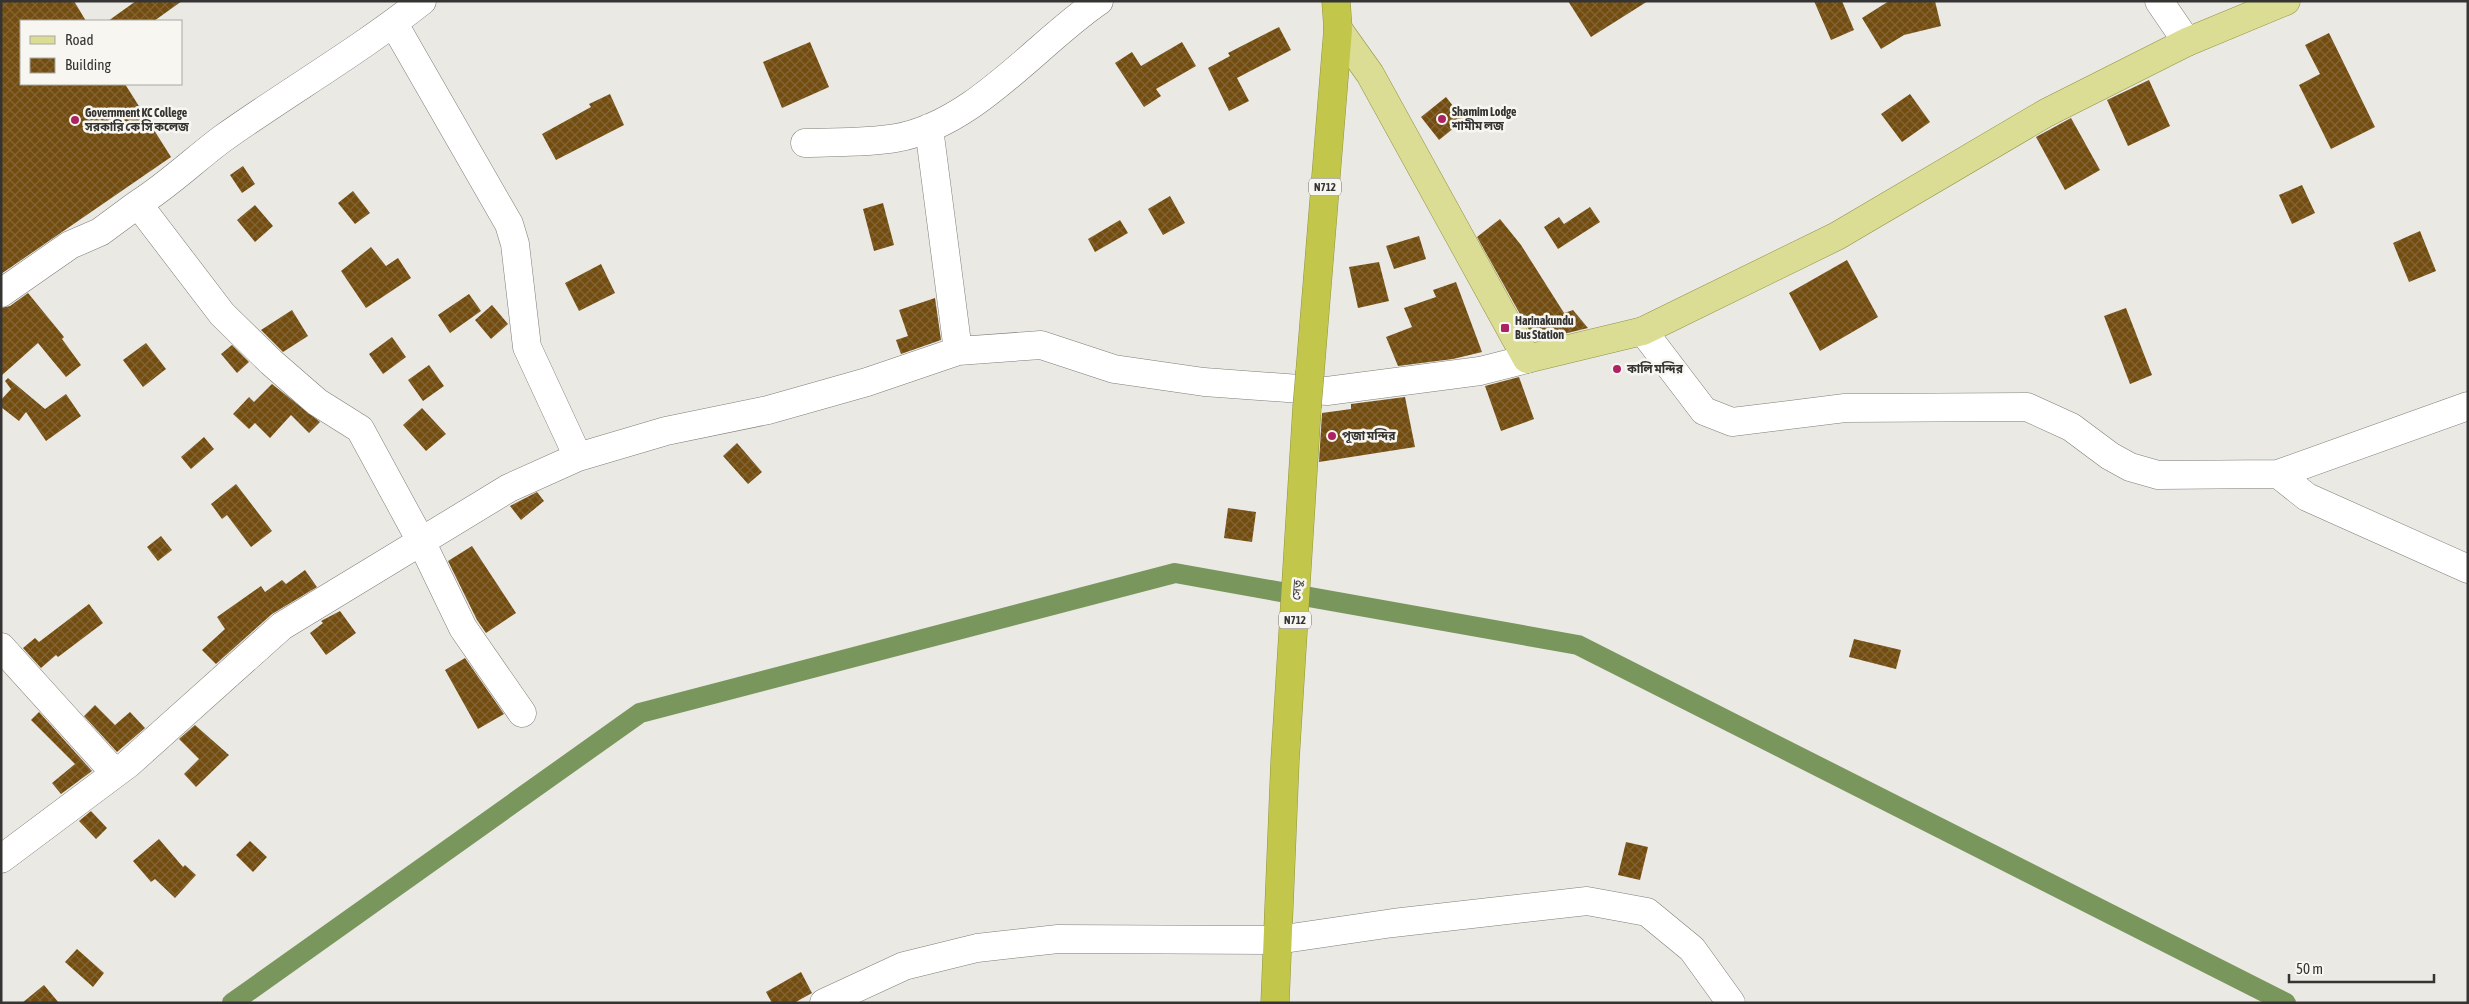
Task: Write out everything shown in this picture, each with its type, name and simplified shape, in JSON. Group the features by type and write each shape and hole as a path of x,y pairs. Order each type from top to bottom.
{"highway":[{"name":"N712","path":"1336,1 1338,29"},
{"name":"সেতু","path":"1277,940 1285,761 1304,480 1307,407 1338,29"},
{"name":"N712","path":"1274,1003 1277,940"}],"main road":[{"path":"1338,29 1370,74 1527,359 1643,331 1837,236 2046,113 2187,42 2286,1"}],"street":[{"path":"1,293 70,245 100,232 138,204 161,190 223,139 394,24 422,1"},
{"path":"2159,1 2187,42"},
{"path":"805,143 896,138 930,128 1013,74 1081,6"},
{"path":"394,24 509,224 515,244 527,347 578,457"},
{"path":"930,128 958,351"},
{"path":"138,204 222,314 271,362 317,402 360,429 422,543 463,628 522,713"},
{"path":"1643,331 1704,411 1732,422 1845,408 2027,407 2071,427 2110,456 2139,470 2158,475 2278,474 2468,406"},
{"path":"1,859 115,773 282,626 422,543 508,488 578,457 666,431 768,410 867,382 958,351 1041,345 1114,369 1204,382 1327,391 1480,371 1527,359"},
{"path":"2278,474 2307,497 2468,569"},
{"path":"1,647 115,773"},
{"path":"824,1003 904,966 977,948 1058,939 1277,940 1393,923 1587,901 1647,912 1692,949 1731,1003"}],"building":[{"name":"Government KC College সরকারি কে সি কলেজ","path":"1,1 74,1 85,20 20,20 20,85 126,85 171,157 1,274"},
{"path":"136,1 182,1 155,20 109,20"},
{"path":"1568,1 1648,1 1591,37"},
{"path":"1814,1 1842,1 1854,30 1831,40"},
{"path":"1889,1 1935,1 1941,26 1904,35 1881,49 1862,18"},
{"path":"1279,27 1291,50 1237,78 1249,101 1229,111 1208,68 1230,56 1228,53"},
{"path":"2329,33 2375,127 2331,149 2299,85 2320,74 2305,45"},
{"path":"810,42 829,87 782,108 763,62"},
{"path":"1182,42 1196,66 1156,89 1161,96 1144,107 1115,63 1132,52 1141,66"},
{"path":"2149,80 2170,126 2128,146 2107,100"},
{"path":"610,94 624,125 556,160 542,134 591,107 589,104"},
{"path":"1910,94 1930,122 1902,142 1881,114"},
{"name":"Shamim Lodge শামীম লজ","path":"1446,97 1464,120 1439,140 1421,117"},
{"path":"2071,118 2100,170 2065,190 2036,137"},
{"path":"243,166 255,184 242,193 230,175"},
{"path":"2302,185 2315,213 2292,224 2279,195"},
{"path":"353,191 370,213 355,224 338,203"},
{"path":"1170,196 1185,223 1163,235 1148,209"},
{"path":"883,203 894,245 874,251 863,209"},
{"path":"255,205 273,226 255,242 237,220"},
{"path":"1590,207 1600,222 1558,249 1544,227 1559,217 1564,224"},
{"path":"1500,219 1521,245 1564,313 1573,310 1588,328 1535,341 1477,237"},
{"path":"1120,220 1128,233 1095,252 1088,239"},
{"path":"2420,231 2436,271 2409,282 2393,243"},
{"path":"1419,236 1426,259 1394,269 1386,246"},
{"path":"371,247 386,266 398,258 411,278 366,308 341,271"},
{"path":"1847,260 1878,317 1820,351 1789,293"},
{"path":"1379,262 1389,301 1358,308 1349,267"},
{"path":"601,264 615,293 579,311 565,283"},
{"path":"1456,282 1482,352 1453,359 1398,366 1386,337 1412,327 1404,308 1436,297 1433,290"},
{"path":"28,293 64,337 62,339 81,365 66,377 38,343 1,376 1,308 10,306"},
{"path":"469,294 481,311 450,333 438,315"},
{"path":"935,298 941,340 901,354 896,340 908,336 899,310"},
{"path":"492,305 508,324 491,339 475,320"},
{"path":"2126,308 2152,375 2130,384 2104,316"},
{"path":"292,310 308,336 283,352 261,330"},
{"path":"392,337 406,357 383,374 369,354"},
{"path":"146,343 166,369 143,387 123,360"},
{"path":"232,345 249,362 237,373 221,354"},
{"path":"429,365 444,386 423,401 408,380"},
{"path":"1519,377 1534,419 1501,431 1485,386"},
{"path":"8,378 45,409 66,394 81,416 46,441 26,412 19,421 1,407 1,400 11,389 5,381"},
{"path":"272,384 320,422 309,433 291,415 270,438 255,423 249,429 233,414 249,397 254,402"},
{"path":"1405,397 1415,447 1319,462 1322,413 1351,409 1351,404"},
{"path":"422,408 446,434 426,451 403,425"},
{"path":"204,437 214,449 191,469 181,457"},
{"path":"737,443 762,472 748,484 723,456"},
{"path":"236,484 272,531 251,547 227,515 222,519 211,504"},
{"path":"537,492 544,501 521,520 510,506"},
{"path":"1228,508 1256,512 1252,542 1224,538"},
{"path":"161,536 172,550 158,561 147,547"},
{"path":"472,546 516,613 486,633 477,620 448,561"},
{"path":"305,570 317,587 272,614 216,664 202,650 225,629 217,617 261,586 265,592 282,580 286,584"},
{"path":"89,604 103,623 58,657 56,655 41,668 23,648 35,638 39,642"},
{"path":"340,611 356,633 326,655 310,633 323,623 321,621"},
{"path":"1854,639 1901,650 1896,669 1849,657"},
{"path":"465,658 504,714 478,729 445,670"},
{"path":"95,705 115,725 130,712 145,728 117,752 84,716"},
{"path":"39,712 92,771 61,794 52,783 75,764 31,720"},
{"path":"195,725 229,755 196,787 184,774 199,759 179,739"},
{"path":"91,811 107,828 96,839 79,821"},
{"path":"159,839 183,867 185,865 196,875 175,898 155,879 151,882 133,861"},
{"path":"250,841 267,857 253,872 236,855"},
{"path":"1626,842 1648,847 1640,880 1618,875"},
{"path":"77,949 104,973 93,987 65,962"},
{"path":"801,972 812,993 794,1003 772,1003 766,992"},
{"path":"44,985 59,1003 22,1003"}],"waterway":[{"path":"232,1003 640,713 1175,573 1578,645 2286,1003"}],"place":[{"name":"Shamim Lodge শামীম লজ","path":"1442,119"},
{"name":"Government KC College সরকারি কে সি কলেজ","path":"75,120"},
{"name":"Harinakundu Bus Station","path":"1505,328"},
{"name":"কালি মন্দির","path":"1617,369"},
{"name":"পূজা মন্দির","path":"1332,436"}]}
